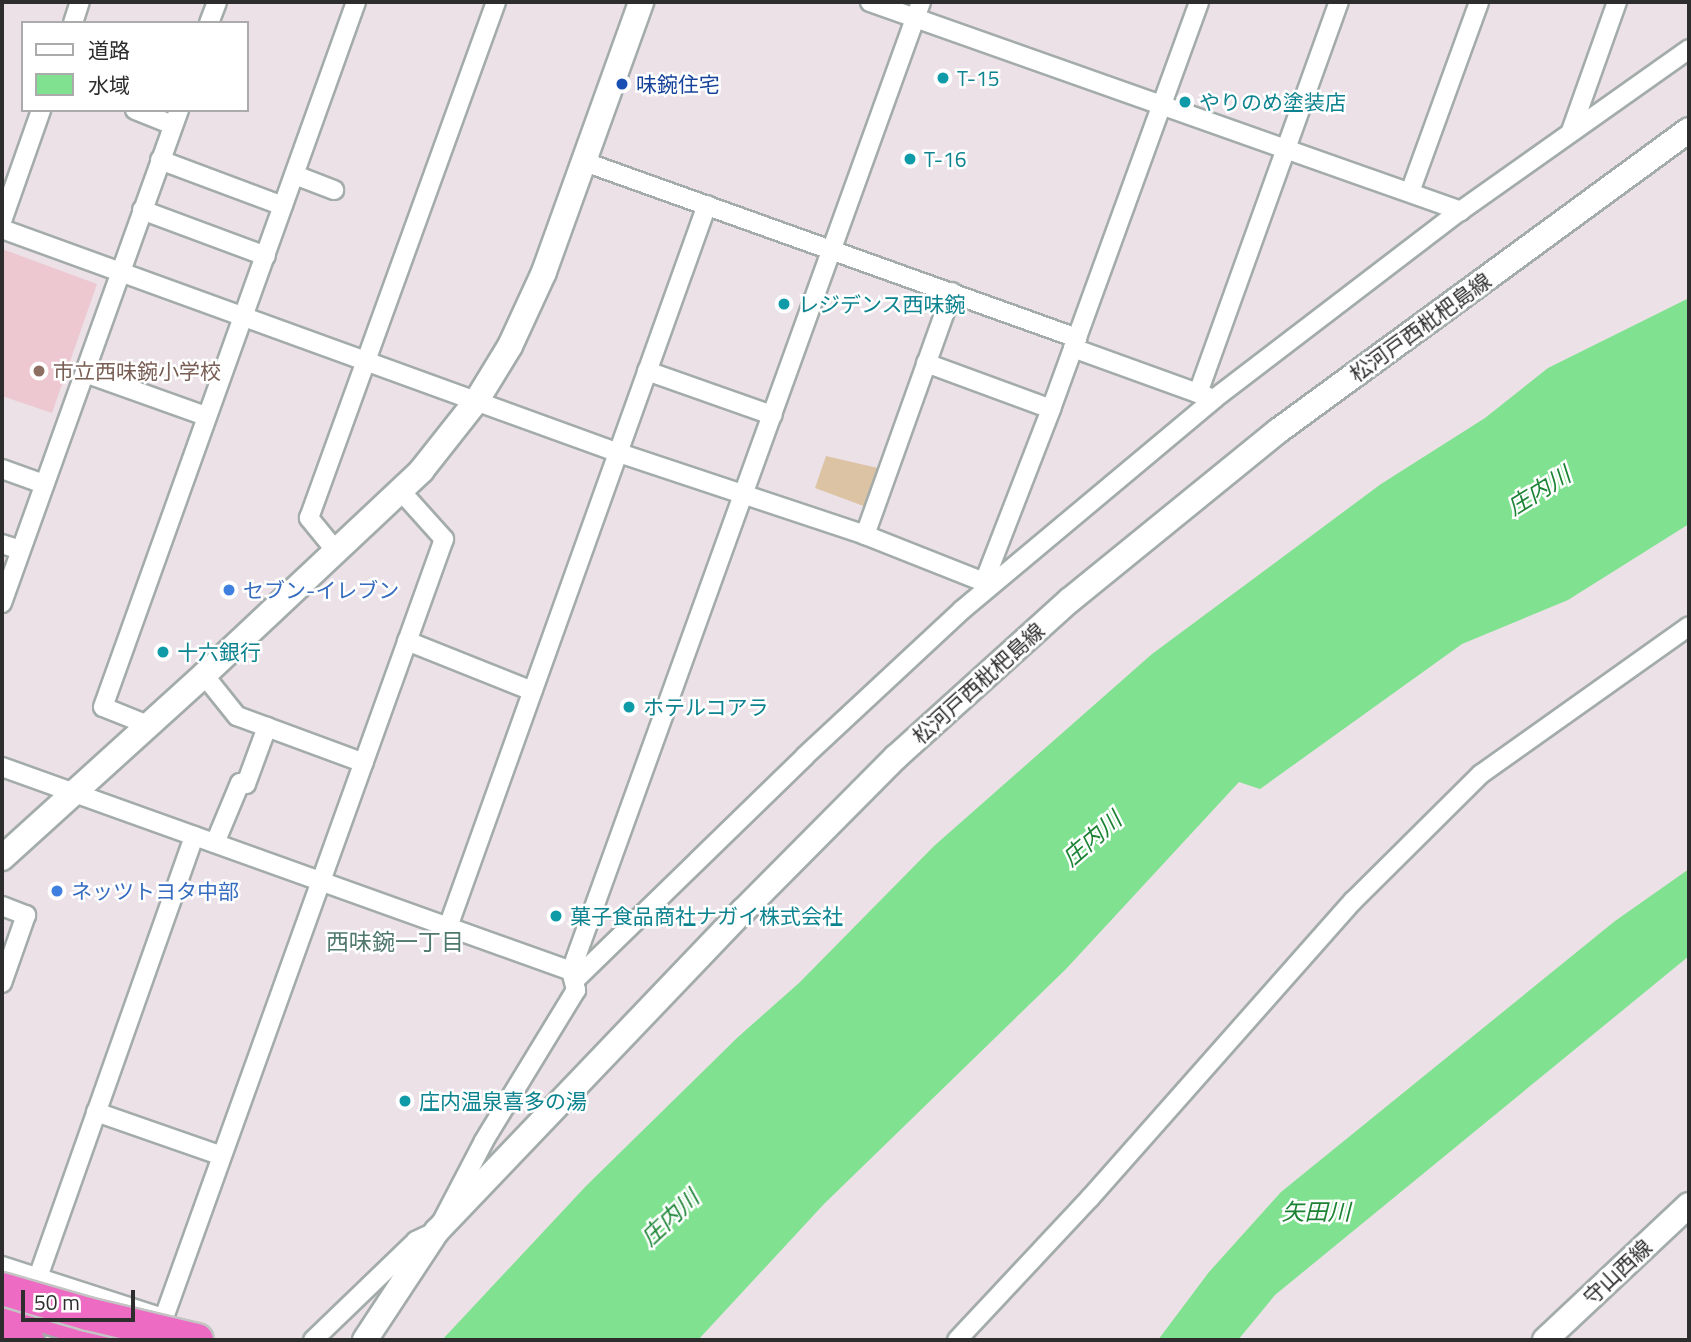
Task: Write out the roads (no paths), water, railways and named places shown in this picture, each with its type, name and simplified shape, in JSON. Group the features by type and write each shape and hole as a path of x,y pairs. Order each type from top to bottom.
{"highway":[{"path":"2,1282 133,1340"},
{"path":"2,1289 88,1314 197,1340"},
{"path":"2,1304 121,1340"},
{"path":"2,1322 72,1340"},
{"path":"2,1332 28,1340"}],"main road":[{"path":"2,858 204,675 400,491 444,445 477,400 529,310 641,2"},
{"name":"松河戸西枇杷島線","path":"365,1340 437,1231 743,911 896,757 1070,600 1278,431 1689,130"},
{"name":"守山西線","path":"1545,1340 1689,1205"}],"street":[{"path":"74,21 80,2"},
{"path":"210,21 217,2"},
{"path":"148,725 103,707 356,2"},
{"path":"336,551 310,518 496,2"},
{"path":"870,2 918,10 1163,103 1461,211"},
{"path":"988,583 1199,2"},
{"path":"1206,396 1287,148 1339,2"},
{"path":"1410,192 1479,2"},
{"path":"1571,131 1617,2"},
{"path":"313,1340 416,1241 437,1231 485,1141 576,990 573,976 918,10"},
{"path":"573,976 988,583 1206,396 1571,131 1689,49"},
{"path":"2,221 40,112"},
{"path":"2,603 176,118 145,112"},
{"path":"160,160 283,206"},
{"path":"582,161 953,292 1206,396"},
{"path":"295,175 334,190"},
{"path":"448,927 616,452 707,205"},
{"path":"142,211 266,256"},
{"path":"2,229 616,452 864,535 988,583"},
{"path":"864,535 953,292"},
{"path":"926,363 1051,409"},
{"path":"647,371 772,415"},
{"path":"85,373 206,416"},
{"path":"2,469 44,484"},
{"path":"160,1340 156,1339 444,539 400,491"},
{"path":"2,544 20,550"},
{"path":"957,1340 1090,1198 1353,901 1481,774 1689,626"},
{"path":"407,642 533,691"},
{"path":"204,675 237,716 364,763"},
{"path":"215,843 240,783 246,784 267,727"},
{"path":"2,767 448,927 573,976"},
{"path":"37,1280 194,836"},
{"path":"2,906 26,915 2,983"},
{"path":"96,1112 222,1156"},
{"path":"2,1266 37,1280 164,1318"}],"water":[{"name":"庄内川","path":"1689,298 1689,524 1568,600 1462,644 1260,789 1239,782 1066,969 824,1204 698,1340 442,1340 586,1186 738,1037 799,983 934,846 1152,654 1381,484 1485,418 1548,368"},
{"name":"矢田川","path":"1689,869 1689,956 1275,1295 1238,1340 1158,1340 1209,1272 1281,1192 1615,921"}],"place":[{"name":"T-15","path":"943,78"},
{"name":"味鋺住宅","path":"622,84"},
{"name":"やりのめ塗装店","path":"1185,102"},
{"name":"T-16","path":"910,159"},
{"name":"レジデンス西味鋺","path":"784,304"},
{"name":"市立西味鋺小学校","path":"39,371"},
{"name":"セブン-イレブン","path":"229,590"},
{"name":"十六銀行","path":"163,652"},
{"name":"ホテルコアラ","path":"629,707"},
{"name":"ネッツトヨタ中部","path":"57,891"},
{"name":"菓子食品商社ナガイ株式会社","path":"556,916"},
{"name":"庄内温泉喜多の湯","path":"405,1101"}],"district":[{"name":"西味鋺一丁目","path":"395,942"}]}
